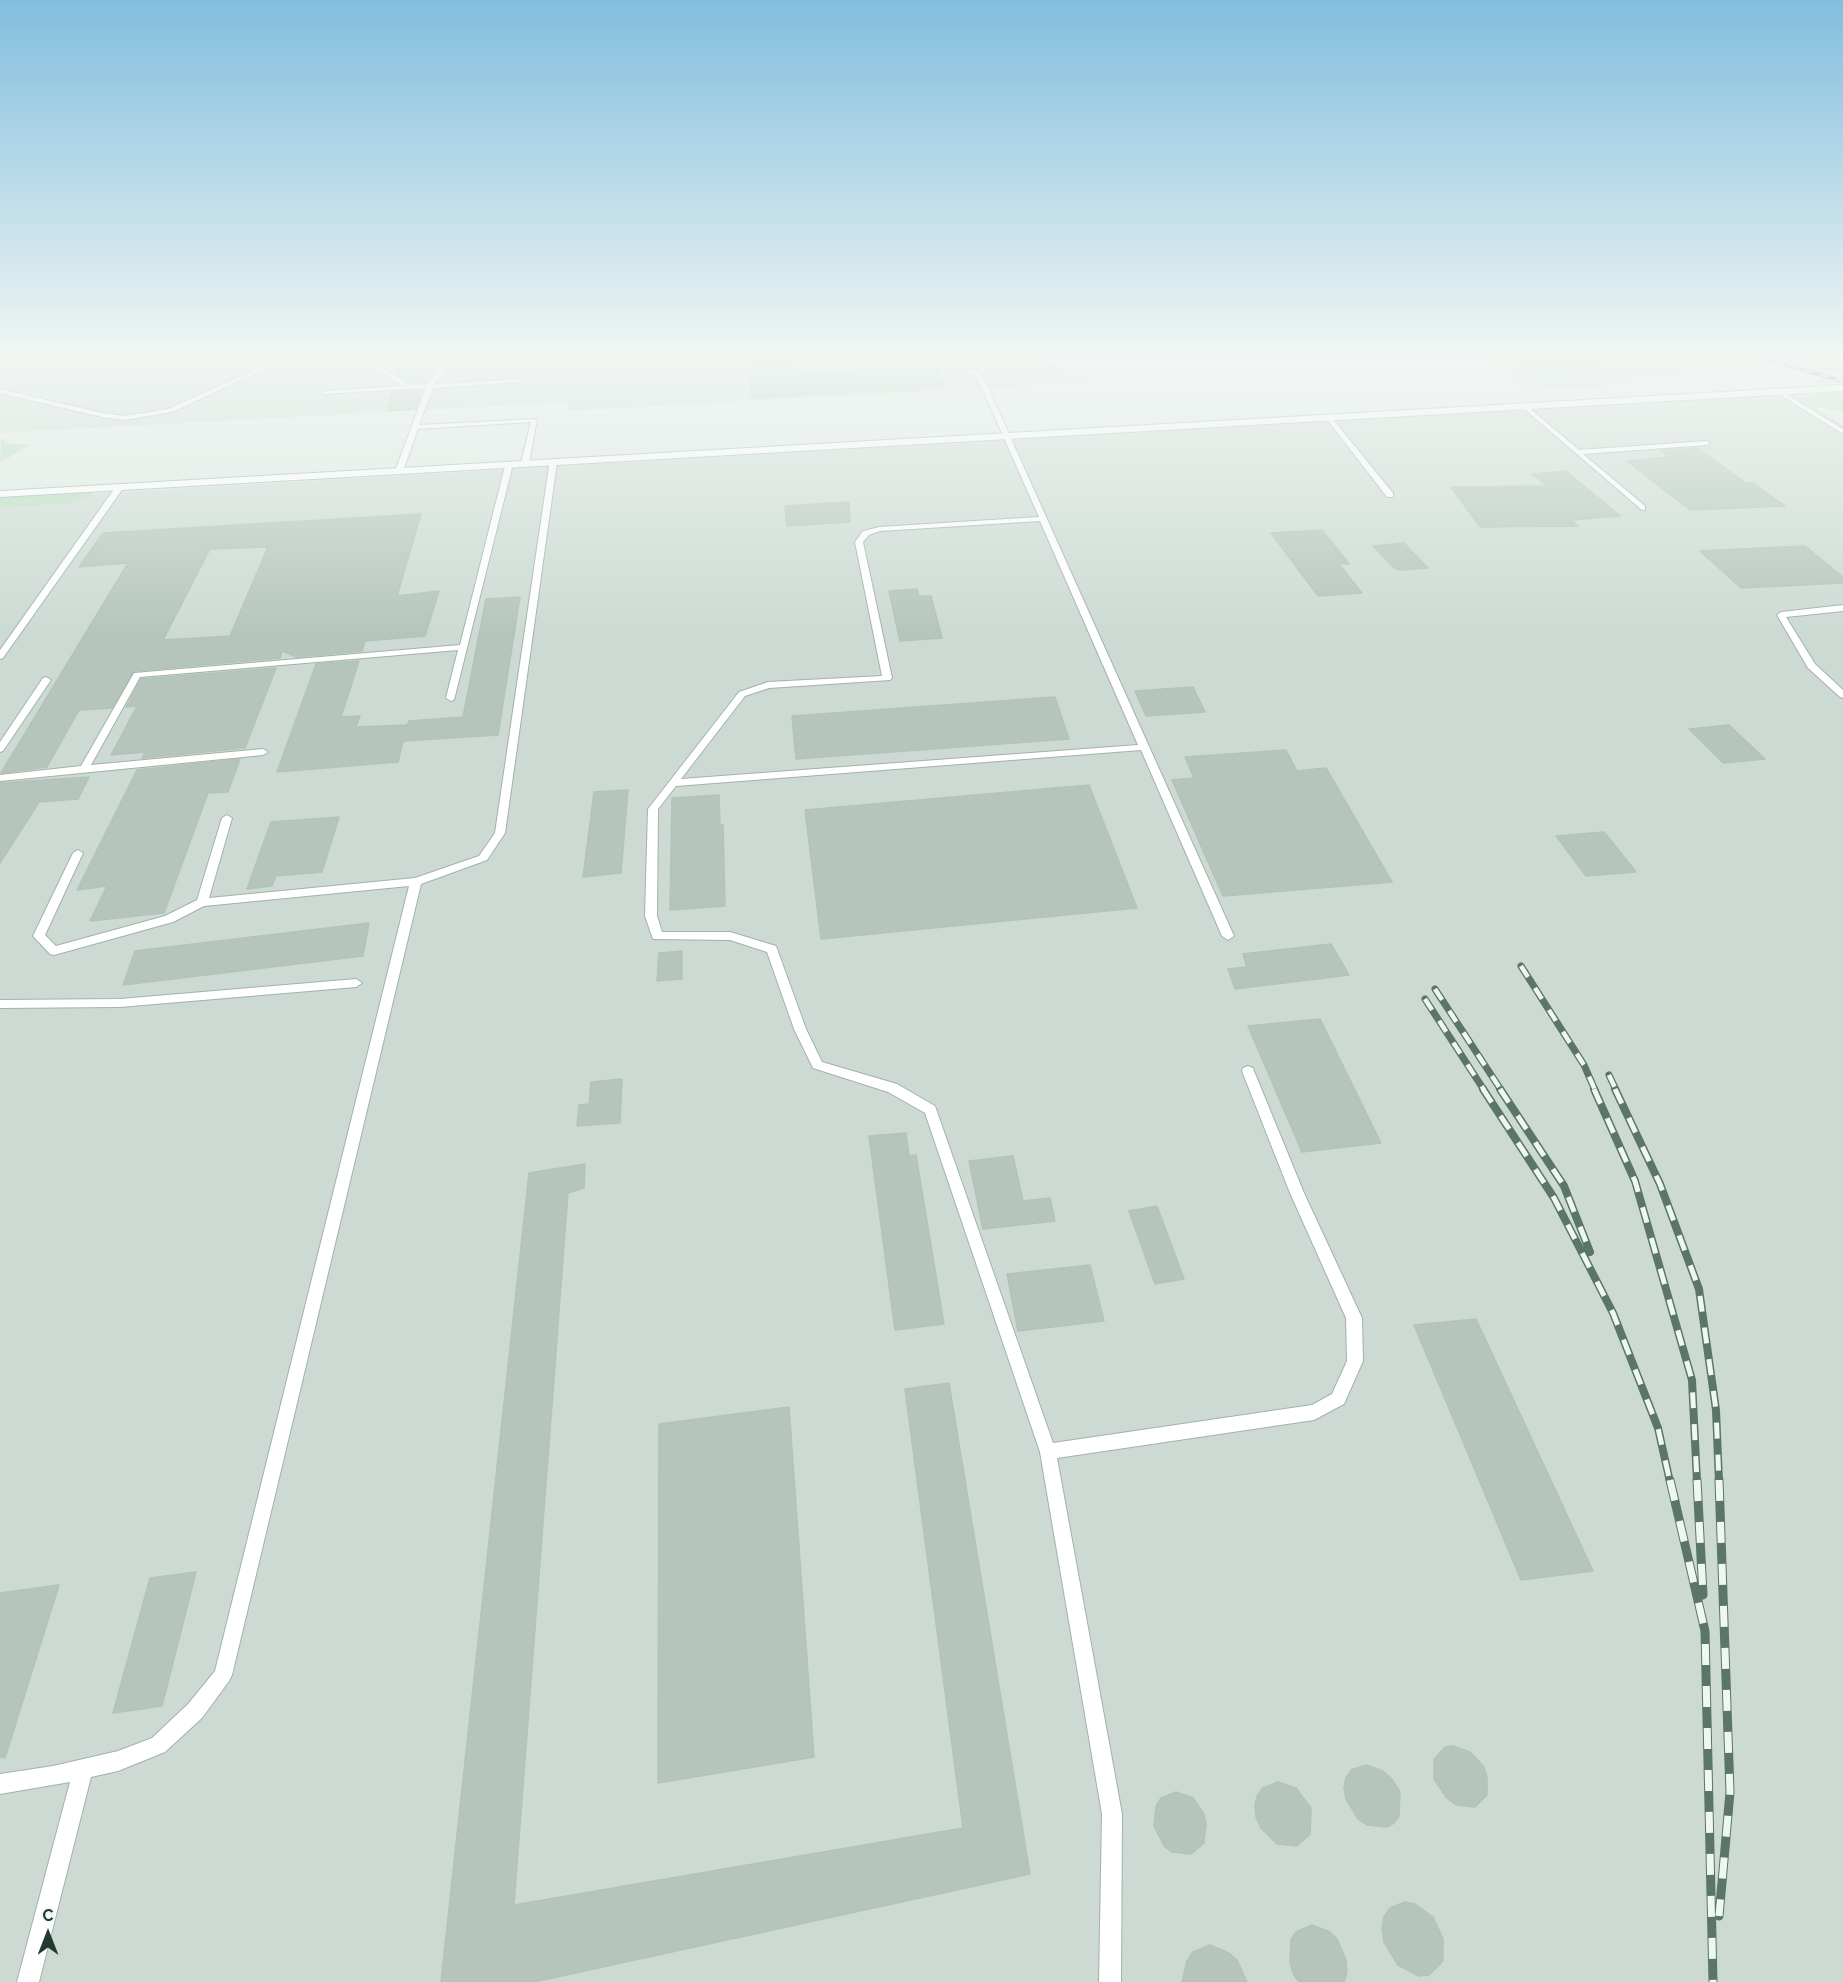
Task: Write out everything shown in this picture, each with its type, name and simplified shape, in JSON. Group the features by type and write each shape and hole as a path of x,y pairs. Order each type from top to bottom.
{"street":[{"path":"0,494 771,449"}],"lane":[{"path":"399,471 407,449"},
{"path":"525,463 528,449"},
{"path":"1012,449 1228,936"},
{"path":"1354,449 1390,495"},
{"path":"1574,449 1642,508"},
{"path":"1577,452 1613,449"},
{"path":"78,853 39,936 54,951 169,920 202,902 416,882 483,858 500,833 553,462"},
{"path":"451,698 509,464"},
{"path":"0,656 120,487"},
{"path":"1043,519 879,529 866,533 859,542 887,678 768,685 742,694 653,809 651,916 657,936 730,936 772,949 800,1029 818,1065 892,1088 930,1110 1048,1452 1112,1814 1110,1982"},
{"path":"1843,608 1781,615 1811,666 1843,695"},
{"path":"84,769 137,675 464,647"},
{"path":"0,748 46,680"},
{"path":"674,783 1144,747"},
{"path":"0,778 263,752"},
{"path":"202,902 227,818"},
{"path":"0,1784 83,1770 118,1761 158,1745 195,1711 223,1675 416,882"},
{"path":"0,1004 120,1003 356,983"},
{"path":"1048,1452 1314,1412 1338,1399 1355,1361 1354,1318 1298,1193 1248,1071"},
{"path":"28,1982 83,1770"}],"shaded area":[{"path":"845,449 1843,449 1843,1982 0,1982 0,499"}],"green space":[{"path":"1,449 22,449 0,463"},
{"path":"92,492 90,496 70,503 0,508 0,498"}],"building":[{"path":"1699,449 1746,483 1753,483 1785,506 1690,510 1627,461 1669,457 1661,451"},
{"path":"1566,471 1620,516 1572,520 1578,526 1480,527 1451,487 1547,486 1532,474"},
{"path":"849,502 850,522 787,526 785,506"},
{"path":"421,514 397,596 439,591 425,636 365,641 362,651 297,657 282,651 280,658 134,671 112,708 79,710 47,767 1,773 128,563 79,567 103,533","holes":["268,547 230,636 163,640 210,549"]},
{"path":"1322,530 1349,564 1339,564 1362,593 1318,596 1271,533"},
{"path":"1404,543 1428,568 1399,570 1393,567 1373,546"},
{"path":"1805,546 1843,577 1843,583 1741,588 1700,551"},
{"path":"917,589 919,596 931,596 942,638 900,641 889,591"},
{"path":"520,597 498,735 403,741 398,762 277,772 316,664 359,661 341,717 360,716 356,727 407,725 409,721 463,717 486,599"},
{"path":"276,668 245,748 142,758 145,752 111,755 137,706 126,707 141,679"},
{"path":"1193,687 1205,712 1146,716 1135,691"},
{"path":"1055,697 1069,739 796,759 792,716"},
{"path":"1729,725 1765,759 1723,763 1689,729"},
{"path":"1286,750 1297,771 1326,768 1392,882 1223,896 1172,780 1194,778 1185,757"},
{"path":"240,759 228,792 208,793 164,913 90,921 107,886 77,890 137,770"},
{"path":"89,777 78,799 39,802 0,863 0,783"},
{"path":"1089,785 1137,908 821,939 805,810"},
{"path":"628,790 621,873 583,877 594,792"},
{"path":"719,795 720,825 723,825 725,906 670,910 672,798"},
{"path":"339,817 322,872 276,876 272,886 247,889 271,822"},
{"path":"1604,832 1636,872 1586,876 1556,836"},
{"path":"369,923 363,956 123,985 135,951"},
{"path":"1331,944 1349,975 1235,989 1228,969 1247,967 1243,954"},
{"path":"682,951 682,979 657,981 659,953"},
{"path":"1320,1019 1381,1143 1302,1152 1248,1026"},
{"path":"622,1079 620,1123 577,1126 579,1105 589,1104 591,1082"},
{"path":"906,1133 909,1156 916,1155 944,1324 895,1330 869,1136"},
{"path":"1013,1156 1023,1201 1050,1198 1055,1221 983,1229 969,1161"},
{"path":"585,1164 584,1188 568,1193 514,1905 963,1828 905,1389 949,1383 1030,1874 534,1982 441,1982 529,1173"},
{"path":"1157,1206 1184,1279 1155,1284 1129,1211"},
{"path":"1090,1265 1104,1321 1018,1331 1007,1274"},
{"path":"1476,1319 1593,1571 1521,1580 1414,1325"},
{"path":"789,1407 814,1757 658,1783 659,1424"},
{"path":"196,1572 162,1706 113,1713 150,1578"},
{"path":"59,1585 5,1758 0,1757 0,1593"},
{"path":"1453,1746 1470,1752 1484,1767 1487,1777 1487,1795 1475,1807 1456,1805 1447,1798 1434,1779 1434,1759 1445,1747"},
{"path":"1366,1765 1383,1771 1391,1778 1400,1792 1399,1816 1387,1827 1367,1825 1358,1819 1346,1799 1344,1788 1346,1778 1351,1770"},
{"path":"1278,1782 1296,1788 1311,1808 1310,1834 1297,1846 1277,1844 1261,1828 1256,1817 1257,1796 1263,1788"},
{"path":"1176,1792 1193,1798 1204,1814 1206,1824 1204,1843 1191,1854 1172,1852 1164,1846 1154,1826 1156,1806 1161,1798"},
{"path":"1405,1902 1415,1904 1433,1917 1443,1939 1443,1961 1429,1975 1419,1976 1398,1965 1384,1942 1382,1929 1384,1917 1390,1908"},
{"path":"1312,1925 1330,1932 1337,1939 1346,1960 1347,1972 1344,1982 1299,1982 1294,1975 1290,1963 1291,1940 1296,1932"},
{"path":"1210,1945 1229,1953 1237,1960 1247,1982 1182,1982 1187,1961 1193,1952"}],"railway":[{"path":"1521,966 1584,1065 1595,1090"},
{"path":"1435,989 1501,1090"},
{"path":"1425,999 1484,1090"},
{"path":"1609,1075 1616,1090"},
{"path":"1483,1089 1554,1198 1613,1313 1658,1428 1670,1482"},
{"path":"1500,1089 1564,1186 1590,1252"},
{"path":"1594,1089 1635,1181 1692,1380 1697,1482"},
{"path":"1615,1089 1660,1184 1699,1289 1716,1410 1719,1482"},
{"path":"1670,1480 1705,1631 1713,1982"},
{"path":"1697,1480 1703,1595"},
{"path":"1719,1480 1730,1792 1719,1916"}]}
